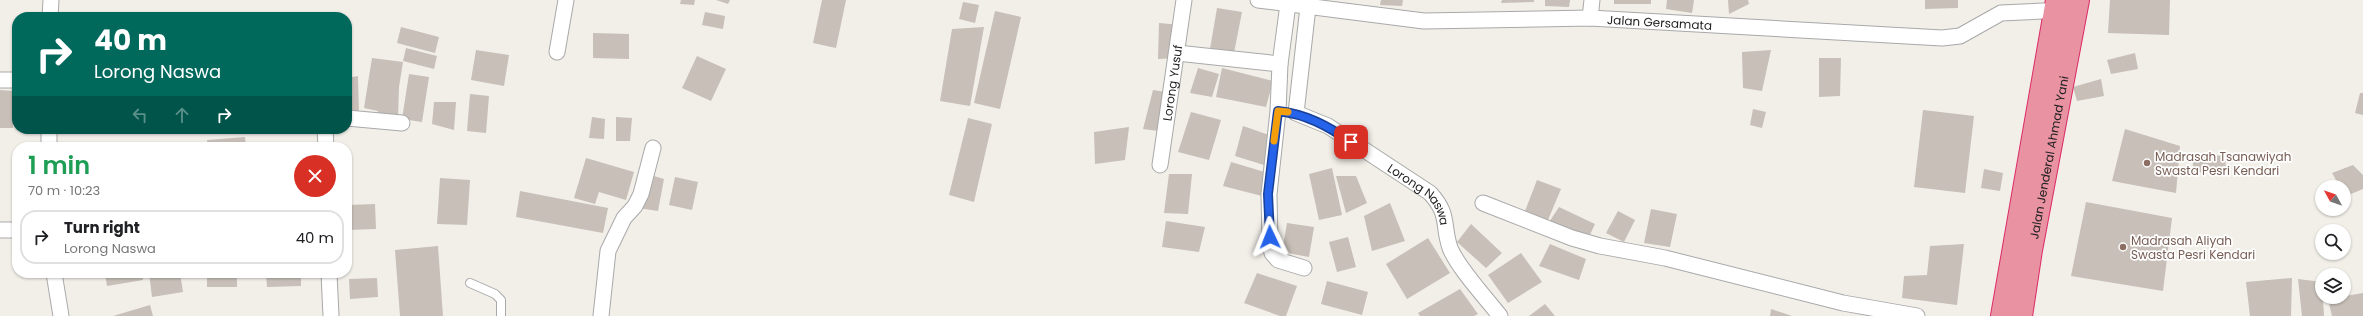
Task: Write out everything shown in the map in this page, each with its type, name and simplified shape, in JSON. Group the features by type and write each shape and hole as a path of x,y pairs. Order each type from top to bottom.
{"highway":[{"name":"Jalan Jenderal Ahmad Yani","path":"2002,316 2066,5"},
{"name":"Jalan Jenderal Ahmad Yani","path":"2021,316 2066,5"}],"street":[{"path":"50,12 51,0"},
{"path":"557,52 566,0"},
{"name":"Lorong Yusuf","path":"1160,165 1184,0"},
{"name":"Jalan Gersamata","path":"1258,0 1439,22 1590,18 1942,38 1960,36 2001,13 2066,5"},
{"path":"1590,18 1592,0"},
{"path":"1288,4 1280,64 1278,111 1268,194 1270,244 1272,253 1278,260 1304,268"},
{"path":"1296,113 1308,7"},
{"path":"1177,53 1280,64"},
{"path":"0,80 12,80"},
{"name":"Lorong Naswa","path":"1278,111 1296,113 1328,126 1430,193 1440,204 1445,216 1450,248 1500,316"},
{"path":"352,118 402,123"},
{"path":"601,316 608,251 624,218 635,206 641,194 653,148"},
{"path":"1483,203 1572,238 1600,246 1665,258 1843,303 1917,316"},
{"path":"0,230 12,230"},
{"path":"55,278 62,316"},
{"path":"329,278 331,316"}],"lane":[{"path":"470,283 495,294 501,300 501,316"}],"building":[{"path":"681,0 695,0 694,5 680,4"},
{"path":"716,0 730,0 728,4"},
{"path":"822,0 846,0 836,48 813,43"},
{"path":"1381,0 1403,0 1402,6 1380,5"},
{"path":"1502,0 1534,0 1534,2 1501,3"},
{"path":"1545,0 1570,0 1569,7 1545,6"},
{"path":"1614,0 1651,0 1651,4 1614,4"},
{"path":"1667,0 1694,0 1692,13 1666,9"},
{"path":"1728,0 1748,0 1749,4 1729,14"},
{"path":"1925,0 1958,0 1958,8 1925,9"},
{"path":"2110,0 2170,0 2169,35 2108,33"},
{"path":"963,2 979,5 975,23 959,19"},
{"path":"1217,8 1242,12 1234,53 1210,49"},
{"path":"995,11 1021,17 1000,109 974,103"},
{"path":"705,12 725,16 723,29 702,25"},
{"path":"1159,23 1181,25 1180,58 1158,59"},
{"path":"401,27 439,37 435,53 397,43"},
{"path":"984,27 970,106 940,101 952,29"},
{"path":"593,33 629,34 629,59 593,58"},
{"path":"406,48 437,56 434,69 403,61"},
{"path":"476,50 509,55 504,86 471,80"},
{"path":"1771,50 1762,91 1743,88 1742,52"},
{"path":"2135,53 2138,69 2111,74 2107,60"},
{"path":"697,56 726,69 711,101 682,88"},
{"path":"372,58 403,62 399,87 398,118 377,115 378,111 364,108"},
{"path":"1819,58 1841,58 1840,96 1819,97"},
{"path":"1198,68 1219,74 1212,97 1190,93"},
{"path":"1222,68 1273,81 1266,107 1216,97"},
{"path":"409,74 429,77 422,122 402,119"},
{"path":"358,76 359,113 352,113 352,77"},
{"path":"2101,79 2104,96 2077,101 2073,87"},
{"path":"0,90 12,91 12,128 0,128"},
{"path":"1153,90 1173,93 1166,132 1143,129"},
{"path":"2360,93 2363,93 2363,115 2355,113"},
{"path":"470,94 489,96 486,133 467,131"},
{"path":"434,102 456,102 454,130 432,124"},
{"path":"1753,109 1766,112 1762,128 1750,125"},
{"path":"1923,110 1974,116 1965,193 1914,187"},
{"path":"1191,112 1221,120 1209,160 1178,152"},
{"path":"592,117 605,119 604,139 589,138"},
{"path":"616,117 632,118 630,141 616,141"},
{"path":"968,118 992,124 974,202 949,195"},
{"path":"1243,126 1281,139 1274,168 1235,156"},
{"path":"1129,127 1125,160 1095,164 1094,132"},
{"name":"Madrasah Tsanawiyah Swasta Pesri Kendari","path":"2125,129 2180,146 2176,193 2112,181"},
{"path":"245,137 246,142 207,142 207,140"},
{"path":"2225,155 2226,170 2194,173 2192,158"},
{"path":"586,158 634,172 626,200 599,192 595,204 574,198"},
{"path":"1231,162 1268,173 1262,196 1223,186"},
{"path":"2353,165 2363,175 2363,189 2351,194 2351,180 2336,180 2332,173"},
{"path":"1332,168 1342,215 1319,220 1309,174"},
{"path":"1984,169 2003,173 2000,191 1981,188"},
{"path":"644,173 664,179 658,211 638,208"},
{"path":"1169,174 1192,174 1188,214 1164,213"},
{"path":"1336,176 1356,176 1367,203 1346,213"},
{"path":"675,177 698,182 692,210 669,205"},
{"path":"440,178 470,180 467,225 437,224"},
{"path":"1537,180 1561,189 1548,220 1525,211"},
{"path":"520,191 608,208 603,233 516,217"},
{"name":"Madrasah Aliyah Swasta Pesri Kendari","path":"2086,202 2172,218 2163,291 2071,276"},
{"path":"1390,203 1405,241 1372,251 1364,216"},
{"path":"375,204 376,229 352,230 352,205"},
{"path":"1559,207 1595,224 1587,241 1549,222"},
{"path":"1651,209 1677,214 1670,247 1644,243"},
{"path":"1618,211 1635,220 1624,242 1606,233"},
{"path":"1166,221 1205,227 1199,252 1162,247"},
{"path":"1287,223 1314,227 1309,257 1282,252"},
{"path":"1471,224 1502,253 1486,268 1457,242"},
{"path":"1348,237 1356,267 1337,272 1329,242"},
{"path":"1428,238 1450,273 1407,299 1386,264"},
{"path":"1550,244 1586,259 1579,280 1539,266"},
{"path":"1964,244 1957,305 1902,298 1904,276 1927,275 1930,246"},
{"path":"438,246 443,316 400,316 395,250"},
{"path":"1521,253 1542,282 1508,303 1488,275"},
{"path":"1257,273 1297,286 1286,316 1280,316 1244,303"},
{"path":"106,278 143,278 143,280 107,286"},
{"path":"150,278 181,278 183,292 152,297"},
{"path":"207,278 237,278 237,287 207,287"},
{"path":"266,278 301,278 301,286 267,287"},
{"path":"377,278 378,297 350,299 349,279"},
{"path":"2292,278 2291,316 2250,316 2246,282"},
{"path":"2298,279 2315,281 2315,304 2323,304 2324,316 2302,316"},
{"path":"1327,281 1368,292 1362,315 1321,304"},
{"path":"1460,289 1478,314 1474,316 1420,316 1418,313"},
{"path":"2363,293 2363,316 2332,316 2329,304 2351,304 2351,295"},
{"path":"1545,304 1555,316 1529,316"},
{"path":"150,305 153,316 113,316"},
{"path":"1771,309 1792,316 1770,316"}],"slow traffic":[{"path":"1274,141 1278,111 1288,112"}],"place":[{"name":"Madrasah Tsanawiyah Swasta Pesri Kendari","path":"2147,163"},
{"name":"Madrasah Aliyah Swasta Pesri Kendari","path":"2123,247"}],"route":[{"path":"1270,237 1268,194 1278,111 1296,113 1328,126 1351,142"}]}
